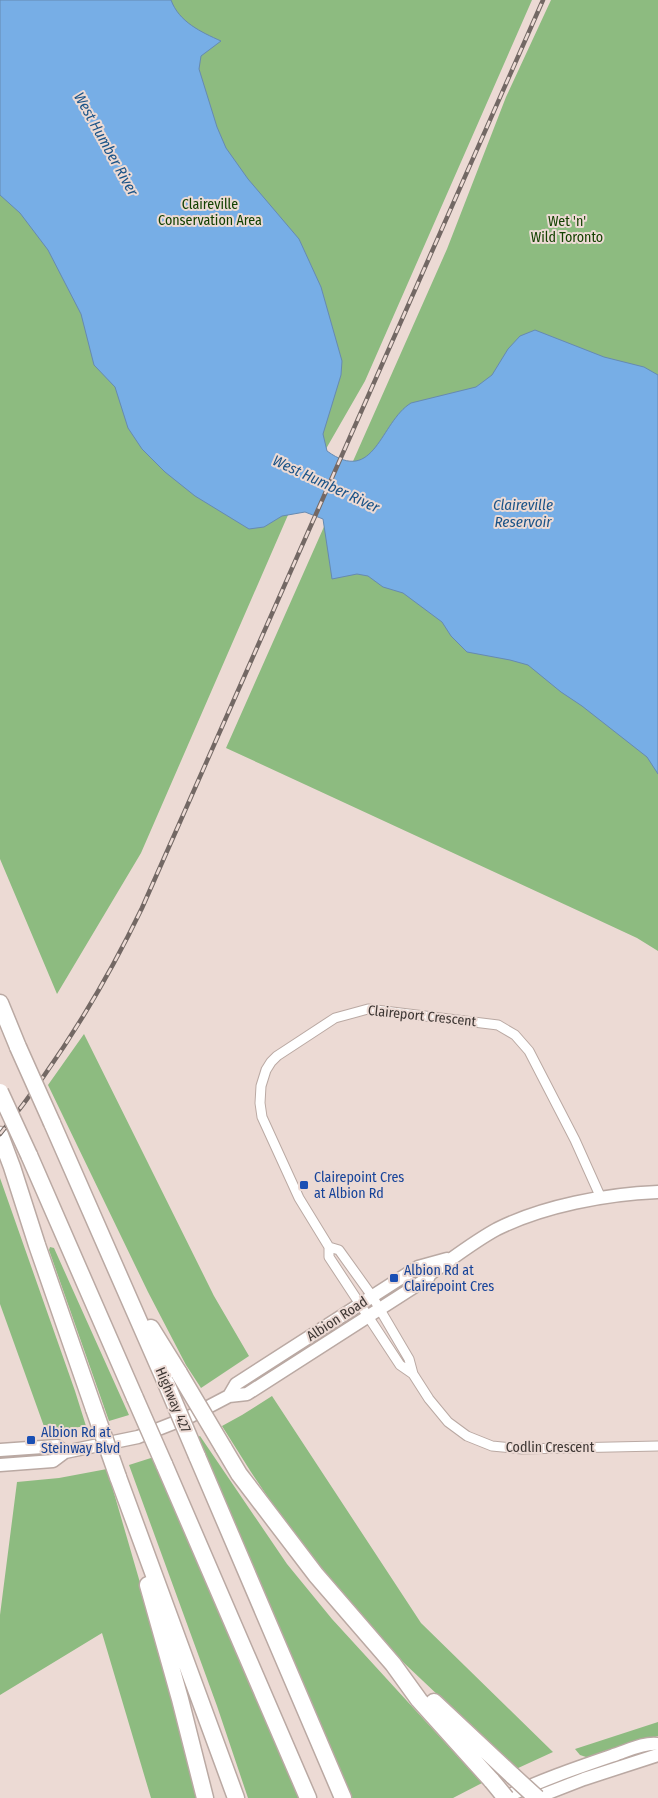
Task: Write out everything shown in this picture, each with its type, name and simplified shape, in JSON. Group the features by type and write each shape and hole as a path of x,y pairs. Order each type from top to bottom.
{"highway":[{"name":"Highway 427","path":"0,1003 124,1285 343,1798"},
{"path":"0,1092 164,1464 308,1798"},
{"path":"0,1135 94,1410 236,1798"},
{"path":"124,1285 239,1474 316,1575 393,1664 419,1700 505,1798"},
{"path":"118,1477 180,1699 205,1798"},
{"path":"393,1664 536,1798"}],"main road":[{"name":"Albion Road","path":"0,1465 53,1461 65,1452 121,1441 163,1428 229,1396 247,1394 428,1278 430,1274 455,1256 497,1229 570,1204 601,1198 658,1192"},
{"name":"Albion Road","path":"229,1396 236,1384 418,1267 455,1256"},
{"name":"Albion Road","path":"0,1450 57,1446 65,1452"},
{"path":"505,1798 539,1782 586,1765 640,1747 658,1744"},
{"path":"536,1798 584,1779 658,1755"}],"street":[{"name":"Claireport Crescent","path":"374,1312 361,1304 329,1257 329,1247 299,1198 260,1110 261,1086 266,1070 277,1056 335,1018 359,1010 378,1009 488,1023 498,1025 515,1035 523,1042 534,1059 575,1140 601,1198"},
{"name":"Claireport Crescent","path":"329,1247 339,1250 372,1296 374,1312"},
{"name":"Codlin Crescent","path":"374,1312 400,1365 413,1374 429,1399 448,1422 467,1436 492,1446 522,1449 658,1446"},
{"path":"0,1450 0,1456"}],"green space":[{"name":"Claireville Conservation Area","path":"0,0 532,0 365,381 288,515 141,853 57,994 0,859"},
{"name":"Wet 'n' Wild Toronto","path":"551,0 658,0 658,951 637,938 226,748 447,249 506,97"},
{"path":"84,1034 214,1296 249,1356 201,1388 186,1365 148,1292 48,1085"},
{"path":"0,1178 86,1426 46,1432 0,1304"},
{"path":"50,1247 54,1248 129,1415 109,1421 49,1250"},
{"path":"272,1396 421,1623 553,1752 516,1769 404,1663 321,1569 282,1518 222,1426"},
{"path":"200,1436 287,1564 332,1619 482,1783 453,1798 350,1798 194,1439"},
{"path":"154,1457 301,1798 248,1798 217,1706 129,1465"},
{"path":"107,1469 152,1624 198,1798 151,1798 102,1633 0,1695 0,1615 17,1482 59,1478"},
{"path":"658,1722 658,1736 589,1758 580,1755 575,1749"}],"water":[{"name":"Claireville Reservoir","path":"0,0 171,0 185,20 198,30 221,41 201,56 199,69 217,127 226,148 248,179 299,239 321,287 342,361 341,375 323,434 327,451 343,460 356,461 366,456 375,447 400,412 411,403 476,387 492,375 508,349 520,336 535,330 604,357 644,367 658,375 658,774 647,757 528,665 467,652 451,636 442,622 403,593 383,587 368,576 357,574 332,579 323,519 305,512 282,516 264,527 249,529 195,496 165,472 142,449 128,428 115,387 94,365 81,314 48,250 20,213 0,195"}],"railway":[{"path":"0,1134 21,1108 77,1026 111,968 142,908 543,0"}],"place":[{"name":"Clairepoint Cres at Albion Rd","path":"304,1185"},
{"name":"Albion Rd at Clairepoint Cres","path":"394,1278"},
{"name":"Albion Rd at Steinway Blvd","path":"31,1440"}],"water label":[{"name":"West Humber River","path":"106,144"},
{"name":"West Humber River","path":"326,484"}]}
